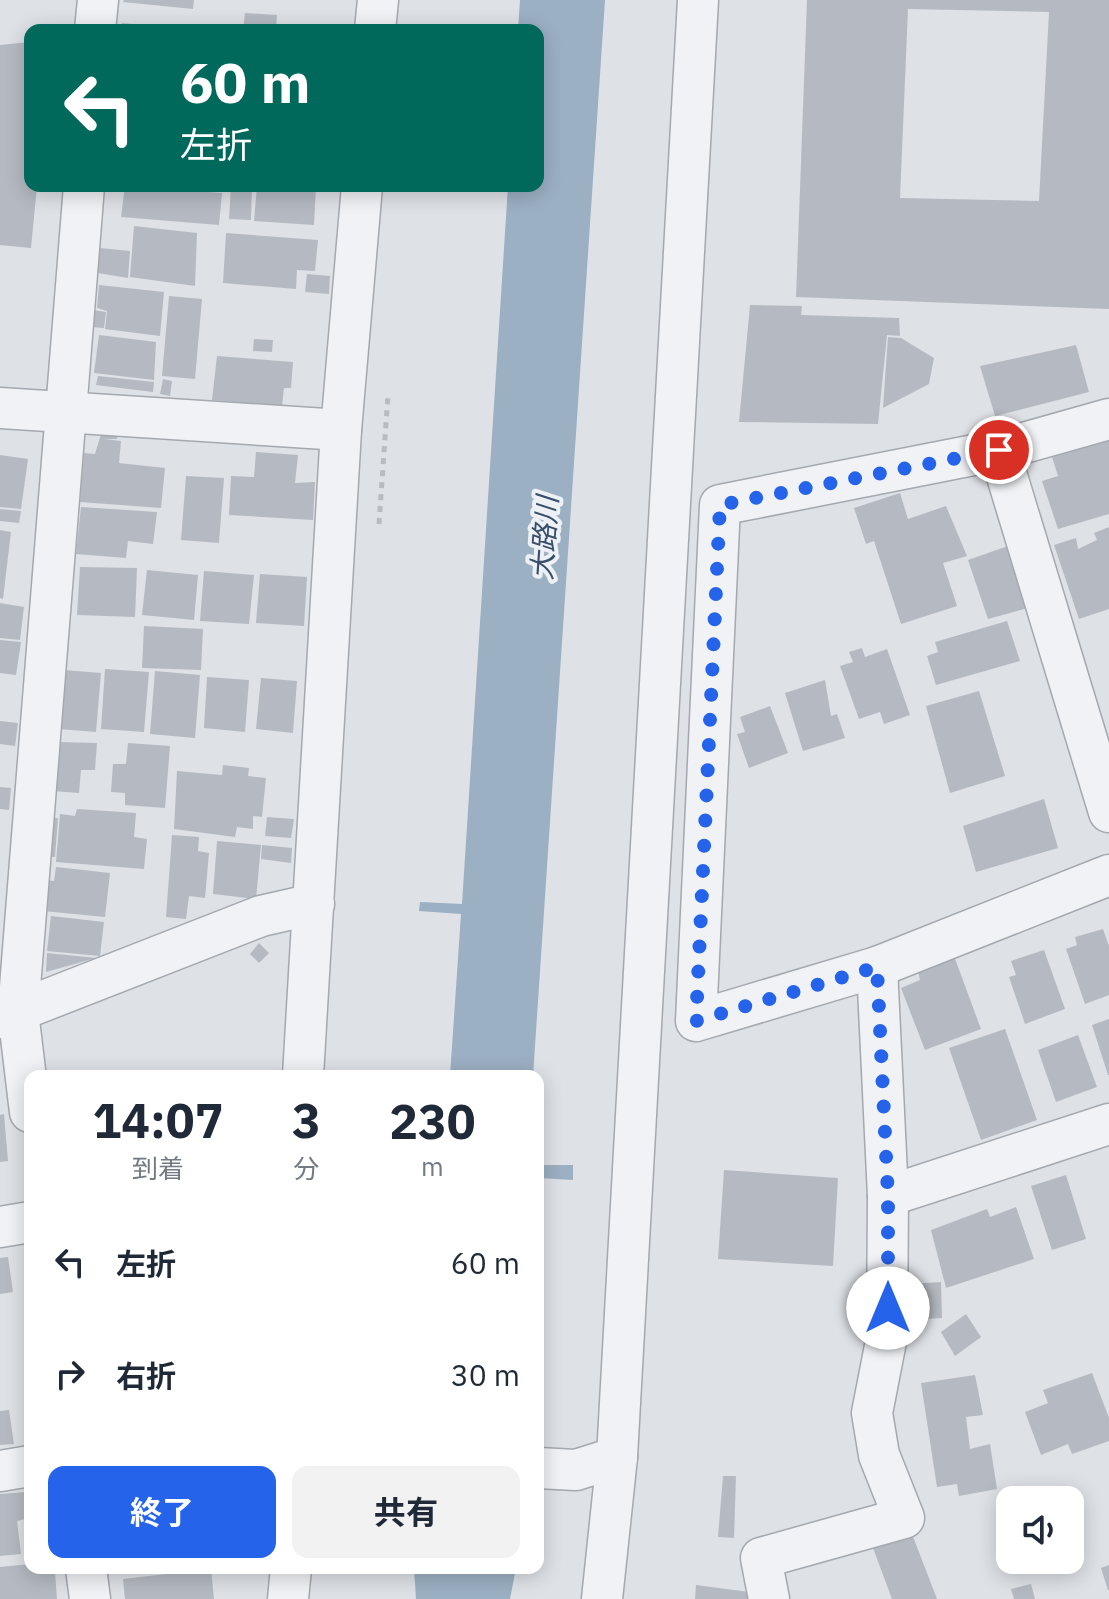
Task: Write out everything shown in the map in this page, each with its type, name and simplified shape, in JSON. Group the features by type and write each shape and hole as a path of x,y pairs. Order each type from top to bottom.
{"street":[{"path":"96,24 98,0"},
{"path":"376,24 378,0"},
{"path":"602,1599 617,1457 698,0"},
{"path":"24,1084 9,1015 66,414 84,192"},
{"path":"303,1070 341,430 361,192"},
{"path":"0,408 341,430"},
{"path":"1109,419 999,450 720,505 696,1021 877,967 1109,875"},
{"path":"999,450 1109,812"},
{"path":"9,1015 261,916 314,904"},
{"path":"769,1599 761,1558 904,1518 879,1455 872,1413 887,1336 888,1196 877,967"},
{"path":"888,1196 1109,1124"},
{"path":"0,1227 24,1223"},
{"path":"557,1469 617,1457"},
{"path":"0,1471 24,1467"},
{"path":"87,1574 90,1599"},
{"path":"288,1599 290,1574"}],"water":[{"name":"大路川","path":"520,0 605,0 533,1070 450,1070 461,914 419,911 420,902 462,904 508,192 544,192 544,24 518,24"},
{"path":"544,1165 573,1165 573,1180 544,1178"},
{"path":"414,1574 515,1574 510,1599 416,1599"}],"building":[{"path":"124,0 194,0 193,9"},
{"path":"807,0 1109,0 1109,309 796,297","holes":["908,9 1049,12 1039,201 900,198"]},
{"path":"245,13 277,15 276,24 244,24"},
{"path":"24,43 24,192 36,192 31,248 0,245 0,45"},
{"path":"124,192 222,193 219,225 121,217"},
{"path":"231,192 252,192 251,220 229,219"},
{"path":"256,192 316,192 314,225 254,221"},
{"path":"134,226 197,233 195,286 130,277"},
{"path":"226,233 318,240 315,271 297,270 296,289 223,283"},
{"path":"100,248 130,251 128,278 98,273"},
{"path":"307,274 330,276 329,294 305,292"},
{"path":"99,285 164,292 160,336 105,329 107,311 97,308"},
{"path":"169,296 202,299 195,379 162,376"},
{"path":"750,305 802,306 801,315 899,318 900,336 887,335 878,424 739,422"},
{"path":"93,310 106,312 104,328 92,327"},
{"path":"99,335 156,342 154,380 94,373"},
{"path":"888,337 901,338 934,358 929,384 883,408"},
{"path":"254,339 273,340 272,352 253,351"},
{"path":"1076,345 1089,392 995,416 980,366"},
{"path":"217,356 293,362 291,388 284,388 282,406 212,400"},
{"path":"98,376 154,382 153,392 96,385"},
{"path":"163,379 172,381 170,396 160,394"},
{"path":"102,431 118,433 117,439 104,439 121,441 119,463 165,468 161,508 80,502 84,453 95,454"},
{"path":"1109,439 1109,514 1058,529 1042,481 1058,476 1052,457"},
{"path":"256,452 298,455 295,483 315,482 313,520 229,515 231,476 254,477"},
{"path":"0,455 28,459 21,509 0,507"},
{"path":"186,476 224,478 219,543 181,540"},
{"path":"900,493 908,519 946,506 967,556 943,563 957,606 901,624 874,541 866,544 854,508"},
{"path":"81,507 157,512 153,544 128,541 126,558 76,554"},
{"path":"0,509 21,511 19,523 0,521"},
{"path":"1109,527 1109,609 1079,619 1054,545 1076,538 1078,549 1097,540 1094,533"},
{"path":"0,530 11,532 3,599 0,598"},
{"path":"1008,546 1028,608 988,619 968,560"},
{"path":"80,567 137,568 135,617 77,615"},
{"path":"147,570 198,575 194,620 142,615"},
{"path":"204,571 254,575 249,624 200,621"},
{"path":"260,574 307,577 304,626 256,623"},
{"path":"0,603 24,607 20,640 0,638"},
{"path":"1007,621 1020,661 936,685 927,656 938,652 935,642"},
{"path":"144,626 203,629 201,670 142,668"},
{"path":"0,640 21,642 16,675 0,673"},
{"path":"862,648 865,657 887,649 910,715 884,724 880,712 859,719 840,666 853,662 849,652"},
{"path":"105,669 149,672 144,732 101,729"},
{"path":"64,670 101,673 96,732 59,729"},
{"path":"155,671 200,675 195,738 150,734"},
{"path":"207,677 249,680 245,732 204,728"},
{"path":"261,678 297,681 293,733 256,729"},
{"path":"825,680 831,716 837,714 845,738 803,751 785,693"},
{"path":"979,691 1005,776 950,793 926,706"},
{"path":"770,706 788,753 749,768 737,734 745,732 740,717"},
{"path":"0,721 18,723 15,746 0,744"},
{"path":"57,742 97,743 95,770 81,770 79,793 53,791"},
{"path":"128,743 170,746 165,808 125,805 125,793 111,792 113,764 126,764"},
{"path":"223,765 249,768 248,776 266,778 262,817 253,816 253,829 237,827 235,837 174,829 177,771 222,775"},
{"path":"0,787 11,788 9,810 0,809"},
{"path":"1044,799 1058,848 976,872 963,826"},
{"path":"77,809 136,813 134,837 147,839 144,869 56,862 60,814 75,816"},
{"path":"267,817 294,819 291,838 265,836"},
{"path":"51,818 58,818 55,857 48,857"},
{"path":"172,835 199,837 198,851 209,853 205,898 189,896 186,919 166,917"},
{"path":"217,841 261,845 256,899 213,894"},
{"path":"262,845 292,848 291,863 261,859"},
{"path":"56,867 110,873 105,917 43,911 44,880 54,881"},
{"path":"51,916 104,922 100,956 47,951"},
{"path":"1103,929 1109,946 1109,995 1085,1004 1066,949 1077,945 1075,937"},
{"path":"259,943 269,953 259,963 250,954"},
{"path":"1044,950 1065,1009 1025,1024 1009,977 1016,975 1011,961"},
{"path":"47,953 96,958 46,972"},
{"path":"954,956 981,1029 925,1050 901,988 920,980 918,971"},
{"path":"1109,1019 1109,1075 1108,1075 1092,1025"},
{"path":"1005,1029 1037,1120 981,1140 949,1048"},
{"path":"1078,1035 1097,1087 1056,1102 1038,1050"},
{"path":"4,1114 8,1161 0,1162 0,1115"},
{"path":"724,1170 838,1178 833,1266 718,1259"},
{"path":"1066,1175 1086,1239 1052,1250 1031,1186"},
{"path":"1016,1207 1034,1259 946,1288 931,1230 987,1209 990,1217"},
{"path":"8,1257 13,1292 0,1294 0,1258"},
{"path":"941,1282 942,1318 910,1320 910,1284"},
{"path":"966,1314 981,1337 955,1356 941,1332"},
{"path":"1092,1373 1109,1418 1109,1441 1072,1454 1068,1444 1041,1455 1025,1412 1048,1403 1043,1390"},
{"path":"975,1375 983,1415 966,1417 970,1449 990,1444 996,1489 959,1496 957,1484 937,1487 921,1383"},
{"path":"9,1410 14,1444 0,1445 0,1411"},
{"path":"723,1476 736,1476 734,1538 718,1537"},
{"path":"24,1492 24,1519 17,1521 21,1554 0,1556 0,1494"},
{"path":"912,1534 937,1599 892,1599 873,1548"},
{"path":"24,1565 24,1574 55,1574 57,1599 0,1599 0,1567"},
{"path":"1109,1565 1109,1590 1108,1590 1101,1568"},
{"path":"167,1574 212,1574 214,1599 125,1599 123,1579"},
{"path":"1031,1584 1035,1599 1014,1599 1011,1589"},
{"path":"696,1585 749,1592 748,1599 695,1599"}],"route":[{"path":"888,1308 888,1196 877,967 696,1021 720,505 999,450"}]}
